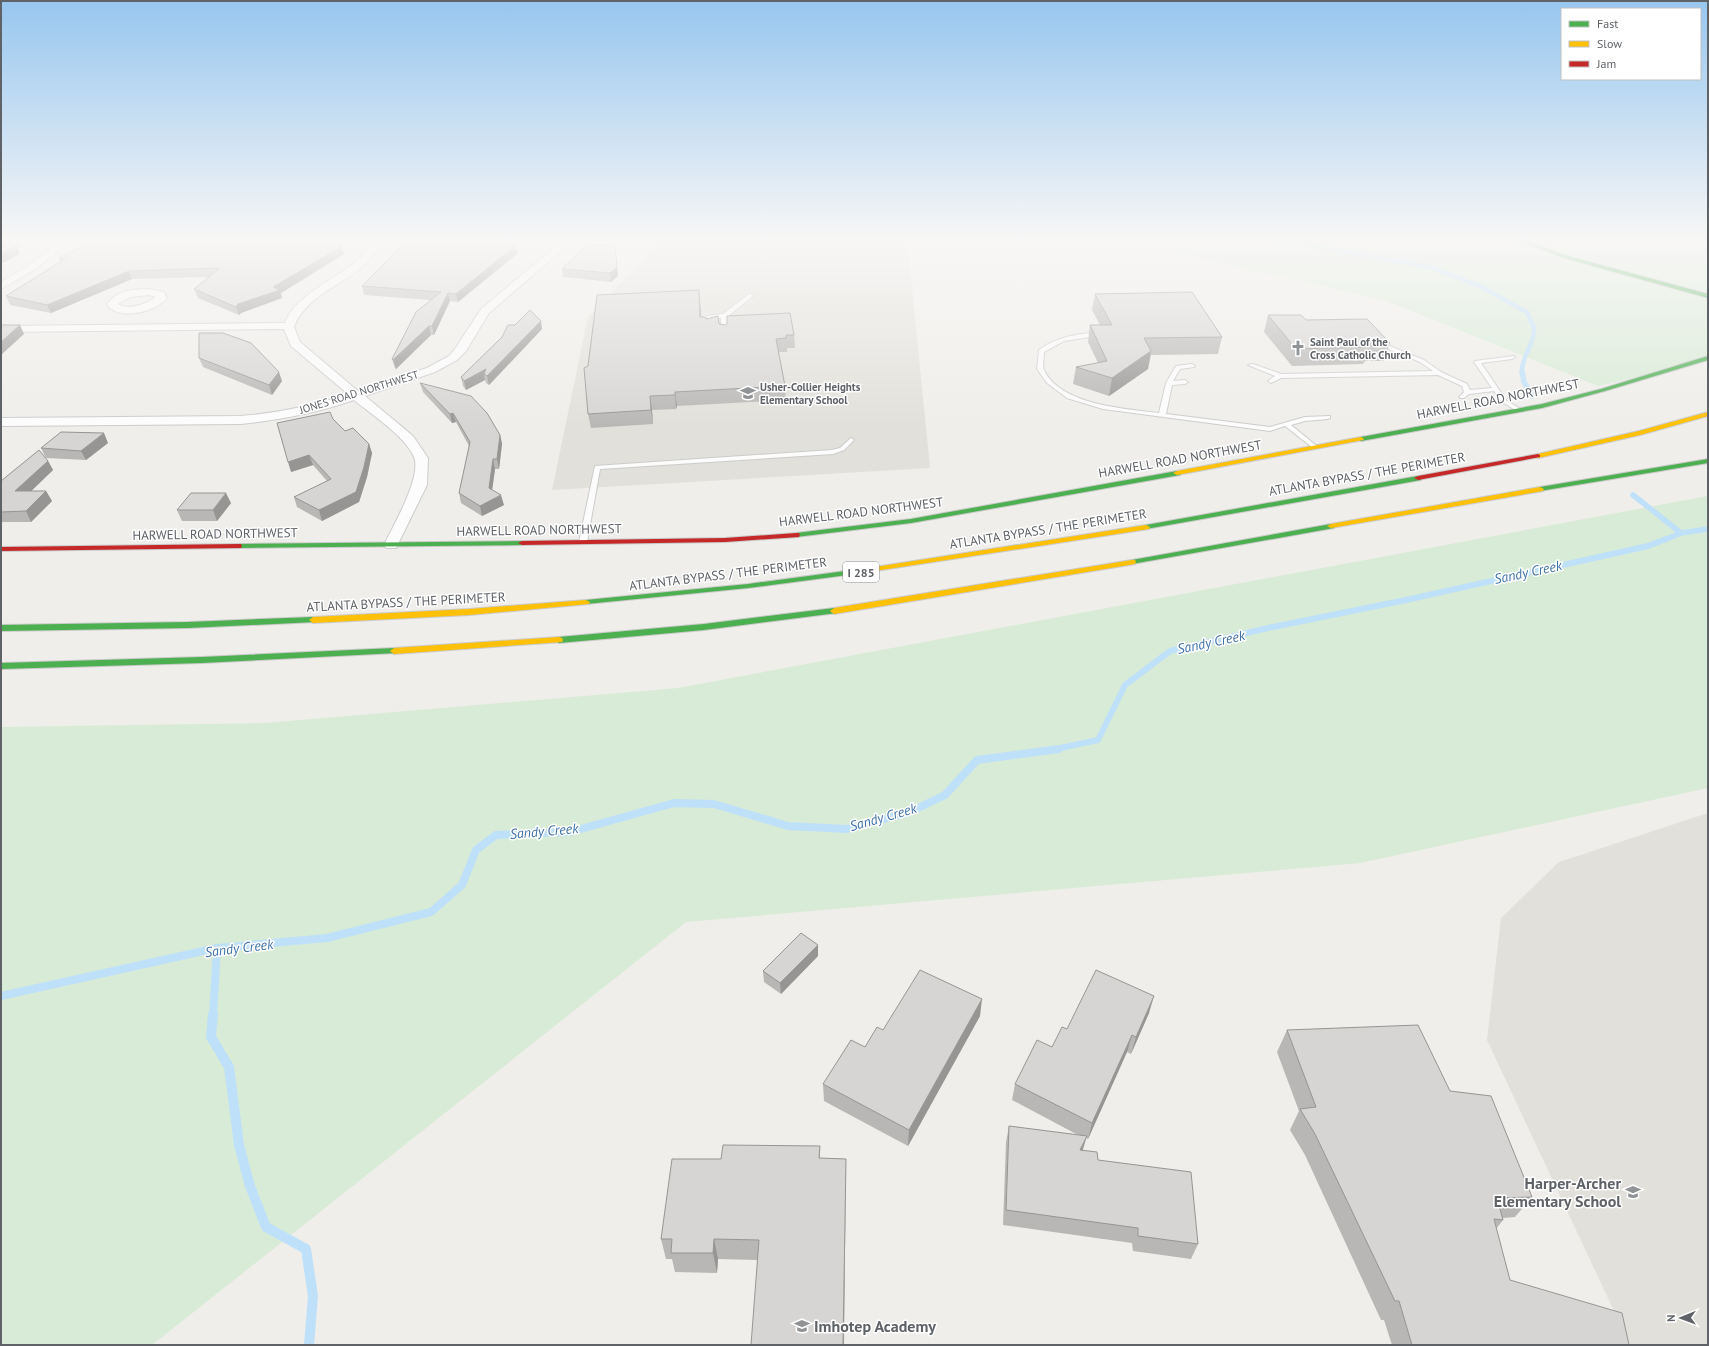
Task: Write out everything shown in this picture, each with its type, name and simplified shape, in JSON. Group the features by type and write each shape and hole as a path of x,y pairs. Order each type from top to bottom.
{"main road":[{"name":"HARWELL ROAD NORTHWEST","path":"1,549 725,540 818,533 917,520 1519,410 1603,390 1708,358"},
{"name":"ATLANTA BYPASS / THE PERIMETER","path":"1,628 111,627 320,621 524,608 749,586 1002,551 1518,461 1661,429 1708,414"},
{"path":"1,666 342,655 601,637 800,615 972,591 1440,506 1708,461"}],"street":[{"path":"310,301 301,307 293,316 289,326 290,335 296,344 408,439 421,458 420,485 391,545"},
{"name":"JONES ROAD NORTHWEST","path":"1,422 240,420 298,412 357,395 431,370 453,358 460,351 485,311 497,301"},
{"path":"105,328 125,310"},
{"path":"1,329 289,326"}],"lane":[{"path":"709,330 709,313 724,316 744,301"},
{"path":"724,316 724,336"},
{"path":"1101,334 1072,337 1051,343 1041,352 1040,369 1049,382 1068,397 1105,408 1270,429 1305,419 1328,417"},
{"path":"1385,346 1422,361 1440,373 1465,385 1465,395 1496,389"},
{"path":"1512,357 1477,362 1504,402 1519,410"},
{"path":"1250,365 1280,376 1440,373"},
{"path":"1162,415 1168,383 1178,367 1192,366"},
{"path":"1271,381 1280,376"},
{"path":"1168,383 1185,382"},
{"path":"1286,424 1315,447"},
{"path":"583,542 597,467 833,452 842,449 851,440"}],"shaded area":[{"name":"Usher-Collier Heights Elementary School","path":"604,301 913,301 930,468 552,490 588,317"},
{"name":"Harper-Archer Elementary School","path":"1708,813 1708,1345 1630,1345 1487,1040 1501,918 1559,862"}],"green space":[{"path":"1386,301 1708,301 1708,357 1678,368 1598,386"},
{"path":"1708,496 1708,788 1360,863 686,922 152,1345 1,1345 1,727 265,723 678,688"}],"building":[{"path":"28,301 57,301 47,305"},
{"path":"222,301 248,301 238,304 236,307"},
{"path":"430,301 444,301 432,326 429,326 393,360 392,359 416,312"},
{"path":"596,301 699,301 700,317 704,317 706,319 718,316 719,324 725,325 727,324 727,316 790,313 794,335 786,335 786,338 776,339 785,386 675,392 675,395 650,396 651,410 588,414 584,368 588,366"},
{"path":"1099,301 1198,301 1222,337 1144,338 1151,351 1112,378 1076,367 1107,361 1090,325 1112,325"},
{"path":"530,310 541,321 487,376 484,374 486,369 464,381 461,377 502,337 508,325 515,325"},
{"path":"1268,315 1301,315 1306,320 1367,319 1390,343 1366,343 1369,347 1296,349"},
{"path":"1,325 20,325 1,342"},
{"path":"199,333 223,333 251,343 279,372 269,385 199,358"},
{"path":"420,383 471,396 487,413 500,435 497,459 493,459 489,488 501,495 480,506 459,493 470,442 453,413 450,414"},
{"path":"330,412 333,419 345,431 353,428 369,444 356,492 319,510 294,497 331,479 309,455 288,462 277,423"},
{"path":"61,432 104,433 81,451 41,448"},
{"path":"39,450 48,461 15,491 46,491 26,511 1,512 1,481"},
{"path":"191,493 226,493 213,510 177,510"},
{"path":"801,933 818,945 780,983 763,971"},
{"path":"920,970 982,999 909,1130 823,1084 851,1040 865,1047 877,1027 883,1030"},
{"path":"1096,970 1154,996 1136,1037 1132,1035 1092,1123 1015,1084 1037,1040 1052,1047 1062,1027 1067,1029"},
{"path":"1418,1025 1450,1091 1491,1096 1532,1197 1497,1198 1503,1220 1494,1219 1510,1280 1622,1313 1629,1345 1412,1345 1399,1301 1395,1301 1315,1134 1300,1109 1316,1107 1287,1030"},
{"path":"1009,1126 1087,1136 1080,1150 1097,1152 1098,1160 1191,1172 1198,1244 1138,1236 1138,1228 1006,1210"},
{"path":"723,1145 820,1146 819,1158 846,1159 843,1345 751,1345 759,1240 714,1239 713,1253 671,1253 672,1239 661,1239 672,1159 721,1159"}],"waterway":[{"name":"Sandy Creek","path":"1506,301 1528,313 1534,327 1532,341 1523,361 1522,371"},
{"name":"Sandy Creek","path":"1522,371 1524,382 1532,396"},
{"name":"Sandy Creek","path":"1633,495 1681,533"},
{"path":"1681,533 1708,529"},
{"name":"Sandy Creek","path":"1664,540 1681,533"},
{"name":"Sandy Creek","path":"1051,750 1098,740 1125,685 1170,651 1268,628 1406,600 1648,546 1666,539"},
{"name":"Sandy Creek","path":"217,948 327,938 431,912 462,885 476,850 496,835 570,832 674,803 714,804 788,826 847,829 910,812 945,795 977,760 1059,749"},
{"name":"Sandy Creek","path":"1,996 217,948"},
{"path":"213,1015 217,948"},
{"path":"213,1014 211,1037 229,1067 239,1145 250,1186 266,1227 306,1249 313,1296 309,1345"}],"traffic: fast":[{"path":"1361,439 1542,406 1603,390 1708,358"},
{"path":"1540,489 1708,461"},
{"path":"796,535 911,521 1177,473"},
{"path":"1146,527 1418,478"},
{"path":"1132,562 1331,526"},
{"path":"238,546 522,543"},
{"path":"586,602 748,586 875,569"},
{"path":"559,640 704,627 834,611"},
{"path":"1,628 188,625 313,620"},
{"path":"1,666 202,660 394,651"}],"traffic: slow":[{"path":"1538,456 1640,433 1708,414"},
{"path":"1177,473 1361,439"},
{"path":"1331,526 1540,489"},
{"path":"875,569 1146,527"},
{"path":"834,611 1132,562"},
{"path":"313,620 469,612 586,602"},
{"path":"394,651 559,640"}],"traffic: jam":[{"path":"1418,478 1538,456"},
{"path":"522,543 725,540 796,535"},
{"path":"1,549 238,546"}],"place":[{"name":"Saint Paul of the Cross Catholic Church","path":"1298,348"},
{"name":"Usher-Collier Heights Elementary School","path":"748,393"},
{"name":"Harper-Archer Elementary School","path":"1633,1192"},
{"name":"Imhotep Academy","path":"802,1326"}]}
